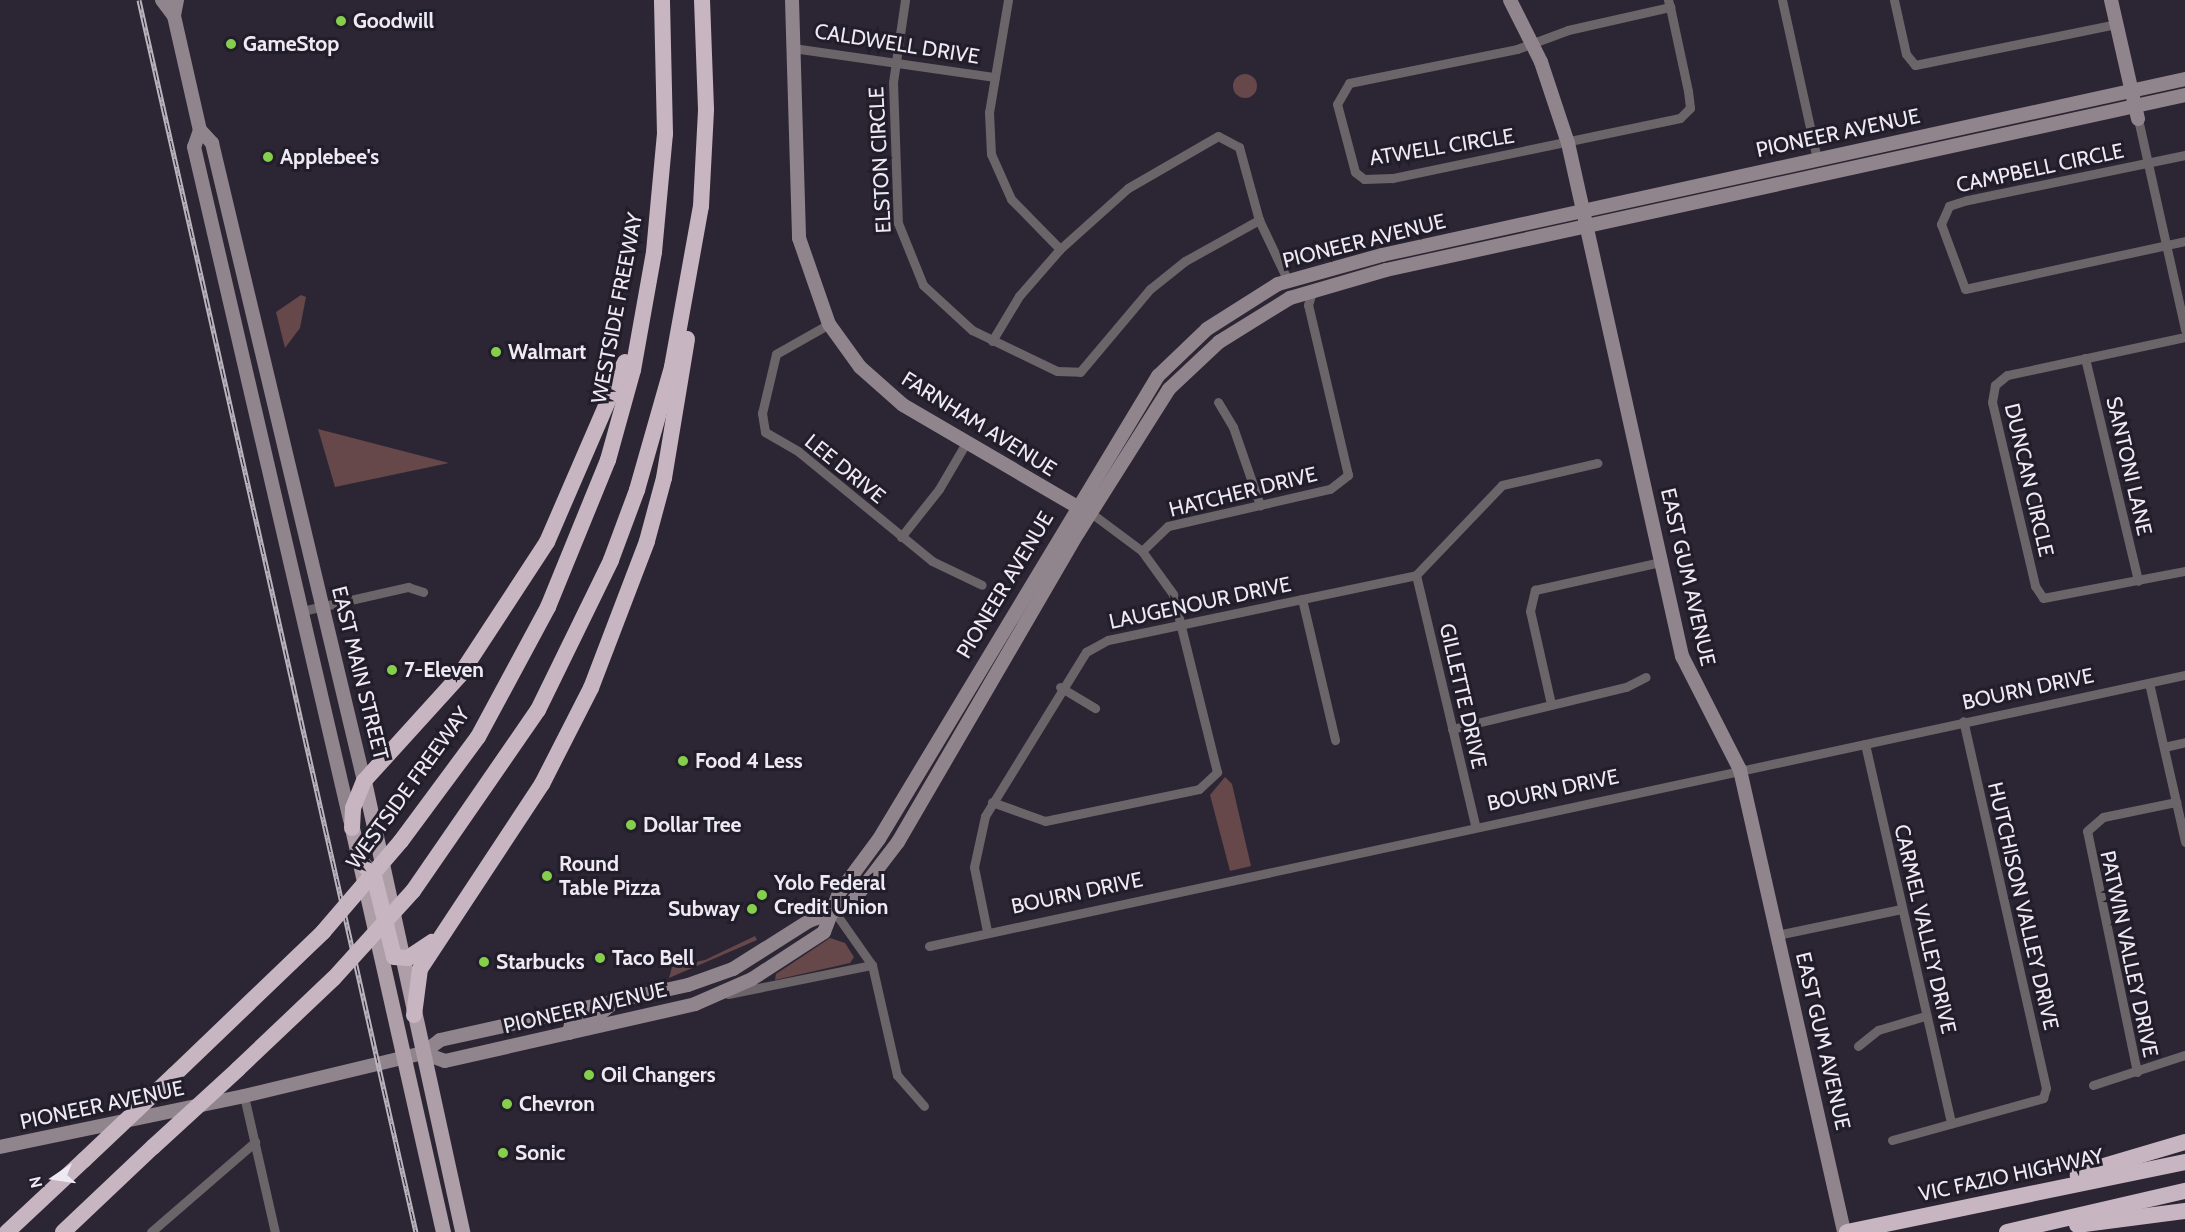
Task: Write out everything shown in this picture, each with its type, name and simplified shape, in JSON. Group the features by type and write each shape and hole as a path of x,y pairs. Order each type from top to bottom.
{"highway":[{"name":"WESTSIDE FREEWAY","path":"6,1232 323,932 401,842 478,736 548,607 608,460 644,311 665,134 662,0"},
{"path":"414,1015 418,976 440,936 542,784 591,688 627,599 650,531 675,420 701,206 706,109 702,0"},
{"path":"63,1232 333,978 413,891 538,710 611,560 672,367 701,206"},
{"path":"352,828 353,808 364,781 460,675 524,582 593,445 644,311"},
{"path":"360,861 374,876 392,954 403,960 440,936"},
{"path":"2017,1196 2185,1142"},
{"name":"VIC FAZIO HIGHWAY","path":"1845,1232 2185,1162"},
{"path":"2012,1231 2185,1191"},
{"path":"2012,1231 2185,1211"}],"main road":[{"name":"EAST MAIN STREET","path":"162,0 174,16"},
{"name":"EAST MAIN STREET","path":"177,0 174,16 200,130 212,143 364,781 462,1232"},
{"name":"FARNHAM AVENUE","path":"792,0 799,238 829,324 874,381 966,443 1090,513"},
{"name":"EAST GUM AVENUE","path":"1510,0 1533,43 1568,143 1660,562 1685,665 1740,770 1845,1232"},
{"path":"2111,0 2136,113"},
{"name":"PIONEER AVENUE","path":"423,1053 445,1061 602,1026 717,996 824,932 839,893 879,839 1076,506 1158,376 1207,329 1287,279 1583,210 2185,79"},
{"name":"PIONEER AVENUE","path":"0,1147 244,1096 423,1053 440,1040 644,996 733,969 834,911 849,906 876,876 1090,513 1169,389 1190,368 1255,317 1312,292 1386,270 2136,113 2185,95"},
{"name":"EAST MAIN STREET","path":"200,130 194,147 360,861 443,1232"},
{"path":"910,819 910,806 946,743 941,733"},
{"path":"602,1026 612,1016 636,1009 644,996"},
{"path":"569,1033 571,1024 597,1016 614,1001"},
{"path":"438,1208 450,1232"}],"street":[{"name":"ELSTON CIRCLE","path":"905,0 895,60 896,201 907,256 934,299 992,341 1057,372 1080,372 1150,289 1185,261 1259,220"},
{"path":"1008,0 988,133 999,177 1011,199 1060,249"},
{"path":"1782,0 1817,159"},
{"path":"1894,0 1906,54 1915,65 2117,24"},
{"path":"1533,43 1669,4 1690,108 1680,118 1568,143"},
{"name":"ATWELL CIRCLE","path":"1533,43 1349,83 1337,104 1355,172 1377,180 1568,143"},
{"name":"CALDWELL DRIVE","path":"793,48 895,60 995,77"},
{"path":"2136,113 2145,164 2185,330"},
{"path":"992,341 1019,296 1060,249 1128,188 1218,136 1239,147 1259,220 1287,279"},
{"path":"2145,164 2185,155"},
{"name":"CAMPBELL CIRCLE","path":"2145,164 1966,200 1949,206 1941,224 1965,289 2164,246"},
{"path":"2164,246 2185,241"},
{"name":"HATCHER DRIVE","path":"1142,551 1168,526 1330,489 1348,475 1308,305 1312,292"},
{"name":"LEE DRIVE","path":"829,324 776,354 761,423 770,438 799,452 932,561 982,585"},
{"name":"DUNCAN CIRCLE","path":"2185,337 2007,375 1995,385 1992,402 2032,572 2043,598 2185,571"},
{"name":"SANTONI LANE","path":"2085,358 2138,581"},
{"path":"1218,402 1233,427 1260,505"},
{"path":"901,537 939,489 966,443"},
{"path":"1416,574 1502,485 1597,463"},
{"name":"FARNHAM AVENUE","path":"992,802 1031,820 1052,820 1199,789 1217,772 1183,624 1167,583 1142,551 1090,513"},
{"path":"1551,704 1530,611 1535,590 1660,562"},
{"name":"LAUGENOUR DRIVE","path":"987,932 974,867 992,802 1060,687 1093,647 1183,624 1416,574"},
{"name":"GILLETTE DRIVE","path":"1416,574 1475,825"},
{"path":"302,611 408,587 423,592"},
{"path":"1302,599 1335,740"},
{"name":"BOURN DRIVE","path":"928,946 1475,825 2185,675"},
{"path":"1452,729 1646,677"},
{"path":"2150,682 2185,842"},
{"path":"1060,687 1095,708"},
{"name":"HUTCHISON VALLEY DRIVE","path":"1951,1123 2043,1098 2046,1088 1964,721"},
{"path":"2164,747 2185,742"},
{"name":"CARMEL VALLEY DRIVE","path":"1865,744 1951,1123"},
{"name":"PATWIN VALLEY DRIVE","path":"2137,1072 2087,831 2103,817 2176,802"},
{"path":"1777,934 1901,909"},
{"path":"834,911 872,964 897,1075 924,1106"},
{"path":"717,996 872,964"},
{"path":"1858,1046 1878,1029 1925,1016"},
{"path":"2093,1085 2185,1054"},
{"path":"244,1096 275,1232"},
{"path":"1892,1140 1951,1123"},
{"path":"151,1232 255,1142"}],"shaded area":[{"path":"1245,74 1250,75 1256,81 1256,91 1250,97 1245,98 1240,97 1234,91 1233,86 1234,81 1240,75"},
{"path":"301,295 306,297 300,328 285,348 276,312"},
{"path":"318,429 449,463 335,487"},
{"path":"1225,777 1232,784 1251,866 1230,871 1210,795"},
{"path":"755,936 757,940 669,978 672,967 705,960"},
{"path":"830,938 845,943 854,957 850,963 775,980 776,974"}],"railway":[{"path":"139,0 416,1232"}],"place":[{"name":"Goodwill","path":"341,21"},
{"name":"GameStop","path":"231,44"},
{"name":"Applebee's","path":"268,157"},
{"name":"Walmart","path":"496,352"},
{"name":"7-Eleven","path":"392,670"},
{"name":"Food 4 Less","path":"683,761"},
{"name":"Dollar Tree","path":"631,825"},
{"name":"Round Table Pizza","path":"547,876"},
{"name":"Yolo Federal Credit Union","path":"762,895"},
{"name":"Subway","path":"752,909"},
{"name":"Taco Bell","path":"600,958"},
{"name":"Starbucks","path":"484,962"},
{"name":"Oil Changers","path":"589,1075"},
{"name":"Chevron","path":"507,1104"},
{"name":"Sonic","path":"503,1153"}]}
